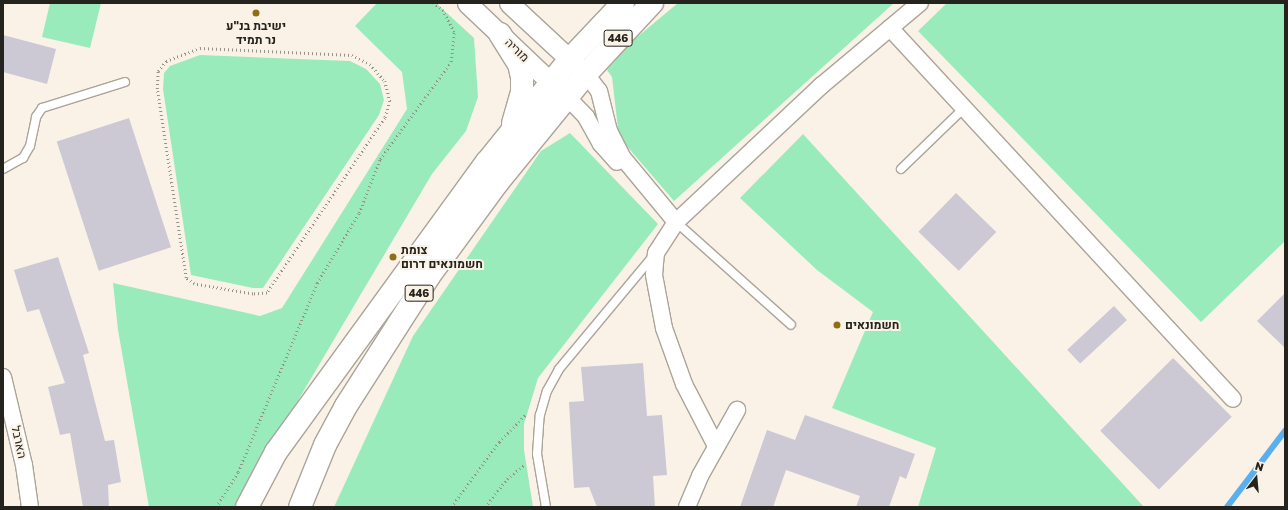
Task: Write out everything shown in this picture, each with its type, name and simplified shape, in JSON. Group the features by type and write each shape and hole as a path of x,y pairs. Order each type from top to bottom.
{"main road":[{"name":"446","path":"248,507 276,452 504,141 570,59 623,3"},
{"name":"446","path":"300,507 325,445 429,276 493,188 567,97 586,74 652,3"},
{"path":"500,34 519,64 522,77 519,108 504,141"}],"street":[{"name":"מוריה","path":"467,3 567,97"},
{"path":"509,3 586,74 599,92 614,144 640,181 676,222"},
{"path":"716,446 684,384 664,328 654,276 656,253 676,222 821,86 920,3"},
{"path":"890,28 1233,400"},
{"path":"567,97 586,117 608,153 640,181"},
{"name":"הארבל","path":"3,377 24,465 30,507"},
{"path":"687,507 716,446 737,410"}],"lane":[{"path":"3,169 23,158 30,146 36,117 42,108 125,82"},
{"path":"902,169 964,108"},
{"path":"676,222 791,324"},
{"path":"546,507 537,454 540,415 547,391 559,369 656,253"}],"path":[{"path":"216,507 238,472 317,283 359,213 380,159 451,62 454,32 444,11 433,3"},
{"path":"200,48 334,53 352,55 370,64 386,81 390,101 385,118 267,293 245,293 194,284 186,278 157,89 158,71 166,61 200,48"},
{"path":"451,507 499,442 547,391"},
{"path":"485,507 507,478 537,454"}],"green space":[{"path":"50,3 101,3 90,48 42,37"},
{"path":"377,3 436,3 474,38 478,97 466,131 432,174 274,441 242,507 149,507 118,330 113,283 260,316 282,308 407,109 402,72 355,26"},
{"path":"678,3 894,3 674,201 619,137 612,77 607,70 630,43"},
{"path":"947,3 1285,3 1285,241 1201,322 918,31"},
{"path":"200,55 350,61 366,69 380,84 384,100 379,115 263,288 253,288 191,275 163,89 164,73 170,66"},
{"path":"570,133 658,224 538,378 524,424 524,450 533,507 334,507 413,336 541,151"},
{"path":"803,134 1144,507 918,507 936,448 832,408 873,312 817,270 740,198"}],"building":[{"path":"3,35 56,49 47,84 3,72"},
{"path":"129,118 171,247 99,271 57,141"},
{"path":"956,193 996,232 959,271 918,232"},
{"path":"58,257 89,353 83,355 105,441 114,440 121,482 108,485 109,507 83,507 70,433 60,435 48,387 65,383 39,309 27,312 14,270"},
{"path":"1285,293 1285,348 1257,321"},
{"path":"1114,306 1127,320 1080,364 1067,350"},
{"path":"1173,358 1232,417 1159,490 1100,431"},
{"path":"643,363 647,416 662,415 667,475 653,476 655,507 597,507 589,487 574,488 569,402 584,401 581,367"},
{"path":"805,415 915,454 906,479 900,476 889,507 856,507 860,496 786,470 773,507 740,507 767,430 795,440"}],"waterway":[{"path":"1227,507 1285,431"}],"place":[{"name":"ישיבת בנ\"ע נר תמיד","path":"256,13"},
{"name":"צומת חשמונאים דרום","path":"393,257"},
{"name":"חשמונאים","path":"837,325"}]}
